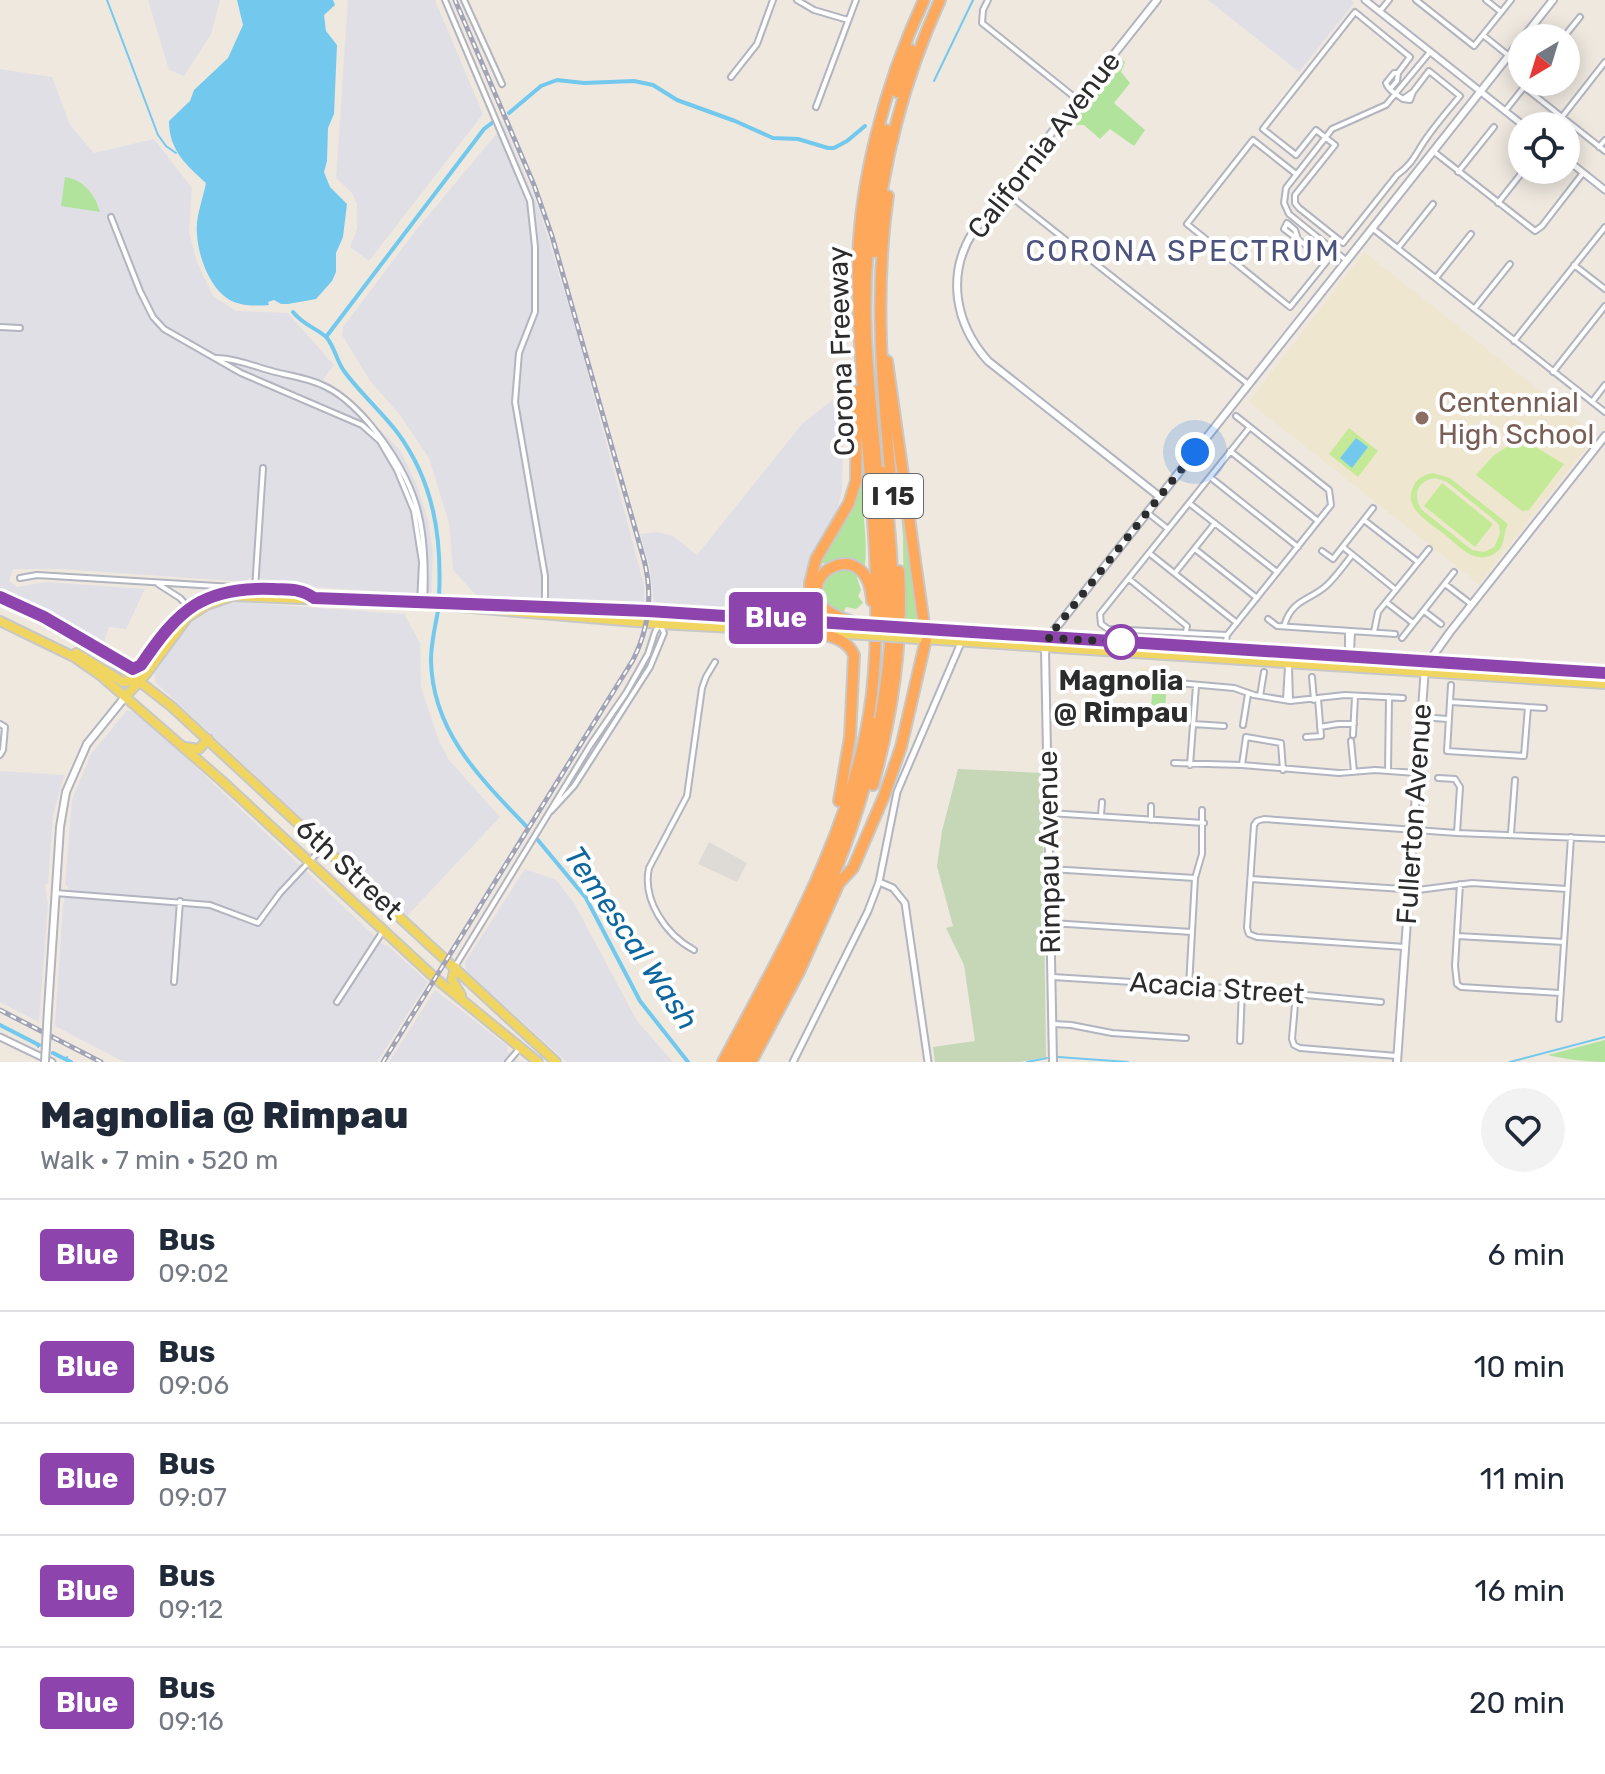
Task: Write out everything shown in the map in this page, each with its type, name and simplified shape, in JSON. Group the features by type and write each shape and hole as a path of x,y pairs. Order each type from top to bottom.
{"highway":[{"path":"910,52 931,0"},
{"path":"733,1062 838,869 862,799 880,725 888,667 892,574 876,395 872,307 874,256 880,205 906,91 940,0"},
{"name":"Corona Freeway","path":"751,1062 799,972 840,882 863,822 890,706 900,591 880,335 880,268 894,162 919,70 947,0"},
{"path":"811,918 857,791 872,730 881,659 884,579 867,361 866,264 875,181 886,130 922,4"},
{"name":"Corona Freeway","path":"733,1062 839,824 871,698 877,583 860,357 857,272 866,190 896,70 922,4"},
{"path":"880,205 894,162"},
{"path":"840,882 853,868 901,747 922,633 901,444 880,335"},
{"path":"809,621 810,583 816,559 849,503 856,481 860,357"},
{"path":"860,624 832,614 818,596 817,584 823,574 838,564 848,563 856,567 869,581 874,660"},
{"path":"816,632 840,639 850,646 854,655 850,737 838,806 839,824"}],"main road":[{"name":"California Avenue","path":"1157,0 973,232 960,260 956,293 966,330 988,361 1160,497"},
{"name":"Rimpau Avenue","path":"1533,24 1553,0"},
{"name":"Rimpau Avenue","path":"1053,1062 1045,649 1048,638 1508,57"},
{"name":"Fullerton Avenue","path":"1397,1059 1423,673 1428,661 1471,604 1605,436"},
{"path":"0,597 44,617 136,669 160,639 191,611 213,594 233,589 304,591 314,598 860,624 963,642 1045,649 1605,684"},
{"path":"545,610 660,624 863,635 966,631 1605,673"},
{"path":"45,1062 62,810 71,776 96,732 146,674 191,611"},
{"path":"0,621 68,653 76,652 123,682 139,680"},
{"path":"809,621 816,632"},
{"path":"139,680 160,639"},
{"path":"1131,642 1131,653"},
{"path":"1289,652 1289,663"},
{"name":"6th Street","path":"68,653 125,697 419,964 538,1062"},
{"name":"6th Street","path":"105,653 208,739 556,1062"},
{"path":"1347,668 1348,656"},
{"path":"1507,678 1508,666"},
{"path":"125,697 134,691 142,691 189,722"},
{"path":"180,745 199,749 208,739"},
{"path":"419,964 444,976 455,967"},
{"path":"455,967 452,976 454,988 488,1022"}],"street":[{"path":"445,0 530,201 535,247 535,312 519,353 515,402 545,576 545,610"},
{"path":"464,0 502,84"},
{"path":"731,77 757,44 773,0"},
{"path":"797,0 814,10 848,20"},
{"path":"816,107 856,0"},
{"path":"988,0 982,23 1078,100"},
{"path":"1365,0 1508,113"},
{"path":"1380,11 1389,0"},
{"path":"1416,0 1474,46 1511,0"},
{"path":"1486,0 1501,12"},
{"path":"1355,12 1410,57 1390,89 1396,94 1410,100 1429,71 1460,96 1424,140 1405,171 1397,175 1343,243 1294,201 1295,195 1335,145 1316,130 1296,155 1263,129 1355,12"},
{"path":"1574,24 1580,17"},
{"path":"1483,35 1508,55"},
{"path":"1347,261 1293,218 1285,207 1284,195 1296,174 1336,126 1386,105 1430,52"},
{"path":"1566,112 1605,62"},
{"path":"1505,111 1517,96"},
{"path":"1538,96 1556,112"},
{"path":"1458,172 1494,127"},
{"path":"1580,132 1605,151"},
{"path":"1293,218 1287,223 1297,236 1327,261 1290,307 1187,224 1253,140 1296,174"},
{"path":"1599,147 1605,140"},
{"path":"1433,151 1535,231 1583,173"},
{"path":"1580,171 1605,190"},
{"path":"1498,203 1513,184"},
{"path":"1005,192 1249,385"},
{"path":"1398,248 1433,204"},
{"path":"111,217 153,317 164,329 213,358 362,425 380,441 397,470 414,511 425,604"},
{"path":"1514,341 1605,227"},
{"path":"1372,228 1605,412"},
{"path":"1436,278 1471,234"},
{"path":"1474,309 1510,264"},
{"path":"1574,265 1605,289"},
{"path":"1553,372 1605,306"},
{"path":"0,327 20,328"},
{"path":"213,358 324,385 344,397 392,450 420,515 425,547 425,604"},
{"path":"1592,402 1605,385"},
{"path":"1225,648 1227,635 1331,505 1332,499 1329,490 1236,416"},
{"path":"1227,635 1108,629 1101,624 1100,614 1250,427"},
{"path":"1230,451 1318,521"},
{"path":"20,578 37,575 255,592 263,468"},
{"path":"1210,477 1298,547"},
{"path":"1189,503 1277,572"},
{"path":"1322,551 1333,559 1373,508"},
{"path":"1147,512 1168,529"},
{"path":"1364,520 1418,562"},
{"path":"1175,573 1215,523"},
{"path":"1343,547 1396,590"},
{"path":"1195,549 1257,598"},
{"path":"1374,632 1376,617 1429,549"},
{"path":"1149,553 1237,623"},
{"path":"1284,626 1301,600 1328,585 1352,555"},
{"path":"1402,638 1454,572"},
{"path":"1129,579 1187,626 1186,632"},
{"path":"156,583 173,593 191,611"},
{"path":"1445,584 1471,604"},
{"path":"1386,602 1413,623"},
{"path":"1424,611 1441,624"},
{"path":"455,967 641,667 666,613"},
{"path":"1268,619 1277,626 1395,634"},
{"path":"793,1062 868,911 879,882 897,792 966,631"},
{"path":"1348,656 1350,631"},
{"path":"694,950 675,937 657,912 649,899 646,879 687,796 702,688 715,662"},
{"path":"1288,701 1289,663"},
{"path":"1260,696 1264,672"},
{"path":"1306,737 1321,736 1312,677"},
{"path":"1178,683 1234,688 1248,694 1288,701 1403,698"},
{"path":"1451,685 1447,751 1524,756 1528,707"},
{"path":"1190,765 1196,686"},
{"path":"1243,725 1248,694"},
{"path":"1353,735 1355,697"},
{"path":"1388,771 1389,697"},
{"path":"1450,702 1544,708"},
{"path":"1420,717 1448,719"},
{"path":"0,724 5,727 0,755"},
{"path":"1193,724 1224,726"},
{"path":"1320,728 1354,724"},
{"path":"1242,765 1246,737 1280,742 1283,746 1283,770"},
{"path":"1351,741 1354,772"},
{"path":"1174,763 1283,770 1416,773"},
{"path":"1438,778 1459,782 1457,833"},
{"path":"1511,833 1515,780"},
{"path":"1101,816 1102,802"},
{"path":"1151,806 1151,820"},
{"path":"1189,986 1195,878 1202,854 1202,810"},
{"path":"1049,813 1204,823"},
{"path":"1405,947 1249,934 1254,825 1257,821 1605,839"},
{"path":"1559,1019 1571,837"},
{"path":"55,893 180,901 223,908 258,923 277,896 324,846"},
{"path":"1050,869 1195,878"},
{"path":"1251,879 1409,889 1436,889 1460,884 1567,889"},
{"path":"879,882 893,888 905,903 928,1062"},
{"path":"1460,884 1455,966 1457,984 1461,987 1560,993"},
{"path":"174,982 180,901"},
{"path":"1051,923 1192,932"},
{"path":"337,1002 383,931"},
{"path":"1457,936 1564,942"},
{"name":"Acacia Street","path":"1053,977 1296,993 1381,1002"},
{"path":"1240,1041 1242,989"},
{"path":"1296,993 1294,1045 1397,1059"},
{"path":"1054,1024 1112,1033 1186,1038"},
{"path":"0,1037 52,1062"},
{"path":"508,1062 520,1047"}],"shaded area":[{"path":"148,0 220,0 211,34 184,76 169,70"},
{"path":"348,0 435,0 483,114 369,261 350,247 357,229 357,204 352,193 336,178"},
{"path":"1208,0 1351,0 1354,3 1299,72"},
{"path":"0,69 52,77 70,125 94,153 154,139 192,188 189,232 197,262 213,296 236,311 288,313 334,365 323,380 342,391 400,450 417,485 428,520 433,552 431,597 267,584 261,579 249,578 246,582 62,569 13,569 9,581 17,587 46,582 145,589 126,629 109,627 103,645 0,589"},
{"path":"504,125 540,212 577,334 644,585 644,603 641,605 476,595 453,570 449,523 429,458 400,415 370,381 342,335 343,327 417,229"},
{"name":"Centennial High School","path":"1364,252 1596,435 1479,584 1249,402"},
{"path":"844,391 842,490 836,515 808,567 804,603 797,609 721,606 708,610 685,609 679,605 660,603 654,606 650,568 640,534 658,532 673,536 697,555 802,424"},
{"path":"237,602 404,614 420,643 421,687 439,741 449,760 500,817 407,916 156,683 154,673 187,626 214,608"},
{"path":"1140,667 1168,668 1165,709 1151,708 1153,684 1140,683"},
{"path":"127,710 182,754 384,945 428,982 377,1062 124,1062 55,1026 63,905 68,887 65,884 72,800 91,754"},
{"path":"0,771 64,775 53,816 48,883 45,885 48,904 39,1022 0,1002"},
{"path":"709,842 747,863 737,882 698,864"},
{"path":"525,869 556,880 574,903 637,1021 673,1062 567,1062 466,971 465,962"},
{"path":"435,990 507,1046 508,1052 517,1060 527,1062 389,1062"}],"green space":[{"path":"1121,58 1125,62 1121,72 1130,83 1114,103 1145,130 1134,146 1110,129 1100,139 1084,125 1077,125 1071,130 1064,127"},
{"path":"65,177 78,181 88,189 100,212 61,206"},
{"path":"1349,428 1378,451 1358,477 1329,454"},
{"path":"1515,442 1529,443 1564,464 1529,510 1522,511 1476,475 1494,455"},
{"path":"895,444 920,620 904,620 903,537"},
{"path":"1432,473 1450,478 1508,524 1497,552 1483,557 1470,554 1415,509 1411,495 1413,487 1421,477","holes":["1436,478 1447,482 1499,525 1500,534 1494,547 1484,552 1472,550 1421,509 1417,498 1421,485"]},
{"path":"861,478 866,545 864,568 823,563 816,568"},
{"path":"1442,483 1493,524 1475,547 1424,506"},
{"path":"847,568 859,574 857,578 861,590 858,596 863,603 856,609 846,607 843,613 826,603 823,584 834,570"},
{"path":"1153,682 1167,682 1165,709 1151,708"},
{"path":"958,769 1042,773 1046,1057 1020,1062 935,1062 933,1047 975,1041 964,965 946,928 953,926 937,866 942,831"},
{"path":"1605,1040 1605,1062 1548,1055"}],"water":[{"path":"237,0 333,0 335,5 324,15 326,31 337,45 334,114 328,128 324,172 330,187 347,204 343,237 336,253 336,272 316,299 288,304 274,300 268,302 269,305 261,306 237,303 220,292 200,254 197,222 206,183 175,149 169,121 190,101 194,90 228,58 243,25"},
{"path":"1356,438 1368,447 1352,468 1340,458"}],"waterway":[{"path":"107,0 158,135 176,153"},
{"path":"934,81 973,0"},
{"path":"509,113 541,86 557,80 584,83 634,81 653,85 677,100 773,138 798,139 834,148 865,126"},
{"path":"326,337 484,129 493,122"},
{"name":"Temescal Wash","path":"293,312 327,338 344,371 397,432 420,470 437,532 439,597"},
{"name":"Temescal Wash","path":"438,611 432,642 433,686 449,731 476,771 526,826"},
{"name":"Temescal Wash","path":"537,839 586,898 640,1001 688,1062"},
{"path":"0,1025 39,1045"},
{"path":"1510,1062 1605,1037"},
{"path":"53,1053 71,1062"},
{"path":"1058,1057 1128,1062"},
{"path":"1027,1062 1047,1058"}],"railway":[{"path":"383,1062 633,660 643,636 648,611 644,560 552,236 534,185 455,0"},
{"path":"0,1010 101,1062"}],"bus line":[{"name":"Blue","path":"0,597 44,617 133,669 141,665 174,621 195,603 213,594 255,588 304,591 314,598 648,611 1605,673"}],"place":[{"name":"Centennial High School","path":"1422,418"},
{"name":"Magnolia @ Rimpau","path":"1121,642"}],"district":[{"name":"CORONA SPECTRUM","path":"1183,251"}],"route":[{"path":"1121,642 1048,638 1195,452"}]}
